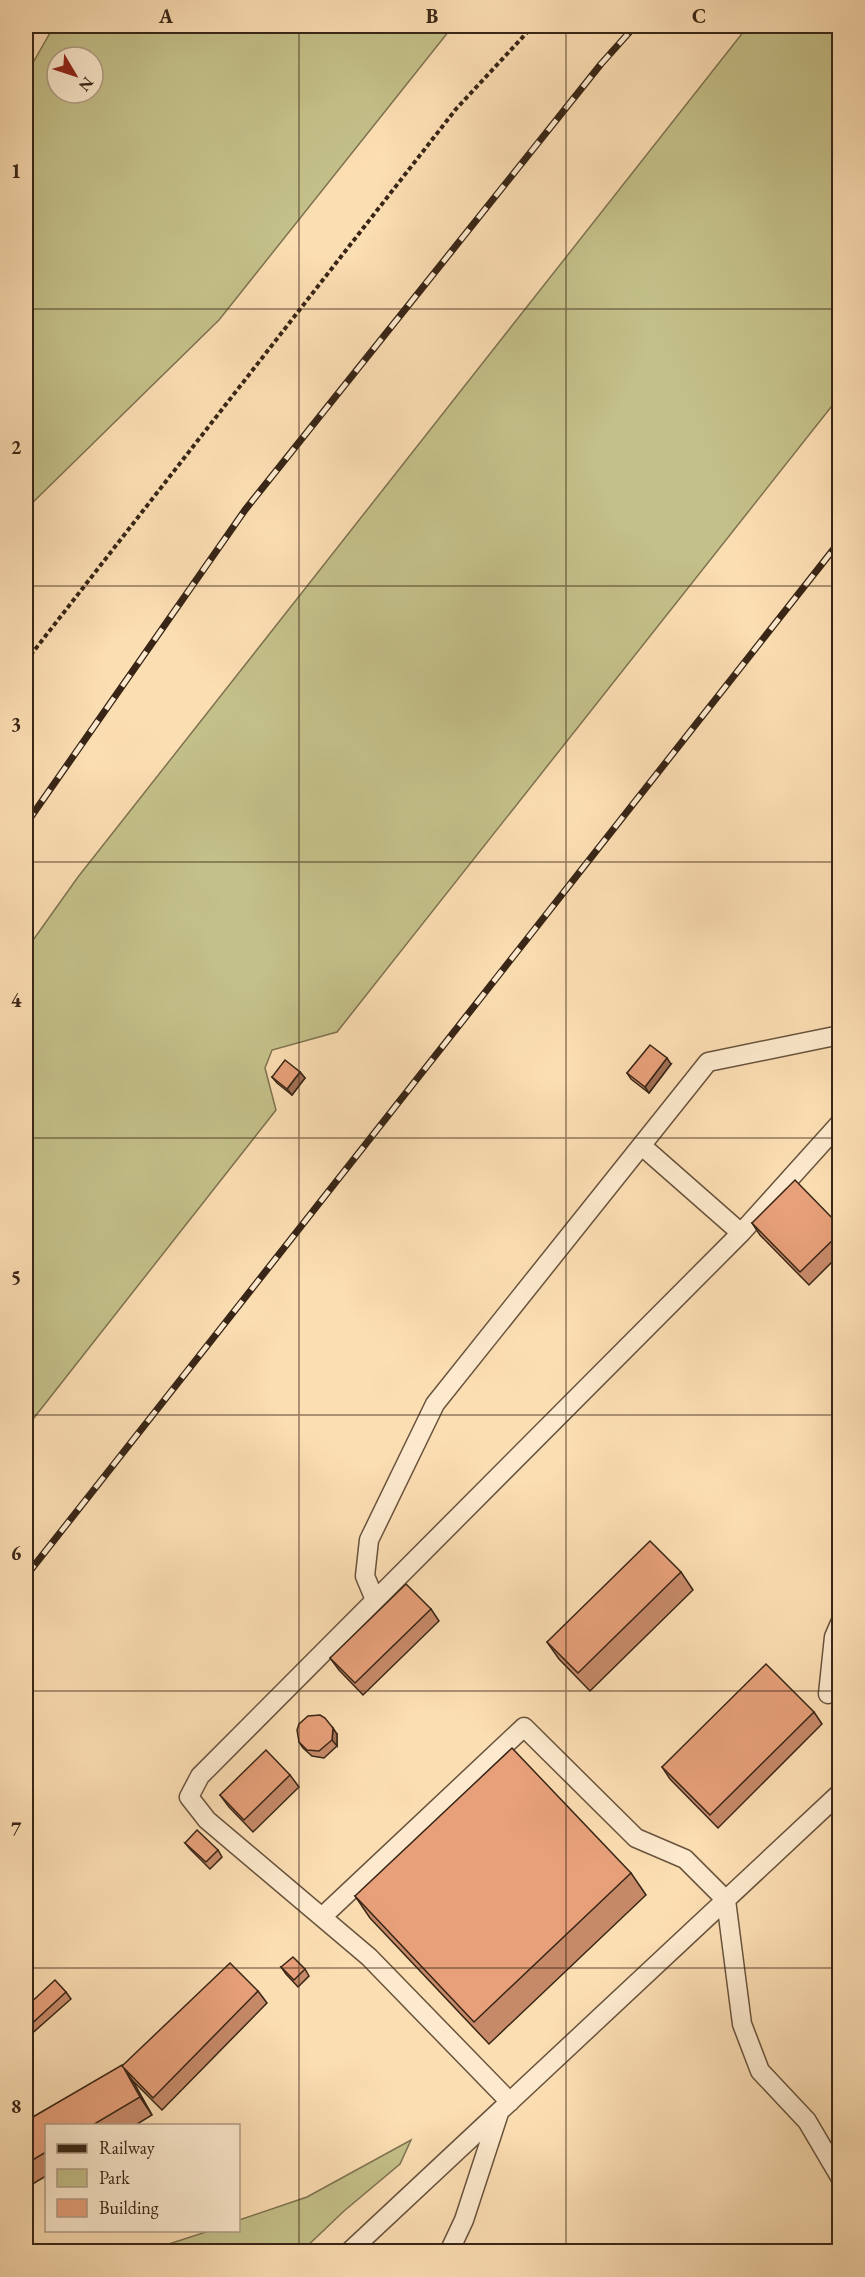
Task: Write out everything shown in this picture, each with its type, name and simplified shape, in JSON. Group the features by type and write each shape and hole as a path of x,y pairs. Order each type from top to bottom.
{"lane":[{"path":"375,1600 365,1576 369,1540 435,1404 708,1062 840,1035"},
{"path":"505,2106 369,1957 207,1820 189,1797 200,1776 741,1233 840,1123"},
{"path":"642,1146 741,1233"},
{"path":"828,1694 834,1637 840,1623"},
{"path":"322,1917 524,1727 636,1839 685,1859 726,1900 742,2024 760,2071 807,2121 840,2177"},
{"path":"349,2252 840,1793"},
{"path":"449,2252 464,2220 505,2106"}],"path":[{"path":"26,661 456,110 533,26"}],"green space":[{"path":"54,26 453,26 219,320 26,509 26,75"},
{"path":"748,26 839,26 839,397 337,1032 272,1050 265,1068 276,1110 26,1428 26,950 78,877"},
{"path":"411,2140 400,2164 344,2211 302,2251 147,2251 206,2232 240,2232 240,2220 307,2197"}],"building":[{"path":"650,1045 667,1058 645,1087 627,1073"},
{"path":"285,1060 300,1072 287,1089 272,1077"},
{"path":"795,1180 840,1226 840,1233 800,1272 752,1223"},
{"path":"650,1541 681,1572 578,1673 547,1642"},
{"path":"406,1584 431,1609 355,1683 330,1658"},
{"path":"766,1664 814,1712 710,1815 662,1767"},
{"path":"320,1715 333,1728 332,1740 319,1751 307,1750 299,1742 297,1730 299,1724 308,1716"},
{"path":"512,1748 631,1873 474,2022 355,1896"},
{"path":"266,1750 290,1775 244,1820 220,1795"},
{"path":"197,1830 218,1850 206,1862 185,1843"},
{"path":"293,1957 305,1969 294,1980 281,1967"},
{"path":"230,1963 258,1991 153,2098 122,2066"},
{"path":"55,1980 66,1992 26,2029 26,2007"},
{"path":"122,2065 140,2097 94,2124 45,2124 45,2153 26,2164 26,2121"}],"railway":[{"path":"26,824 245,510 601,64 635,26"},
{"path":"26,1576 840,541"}]}
